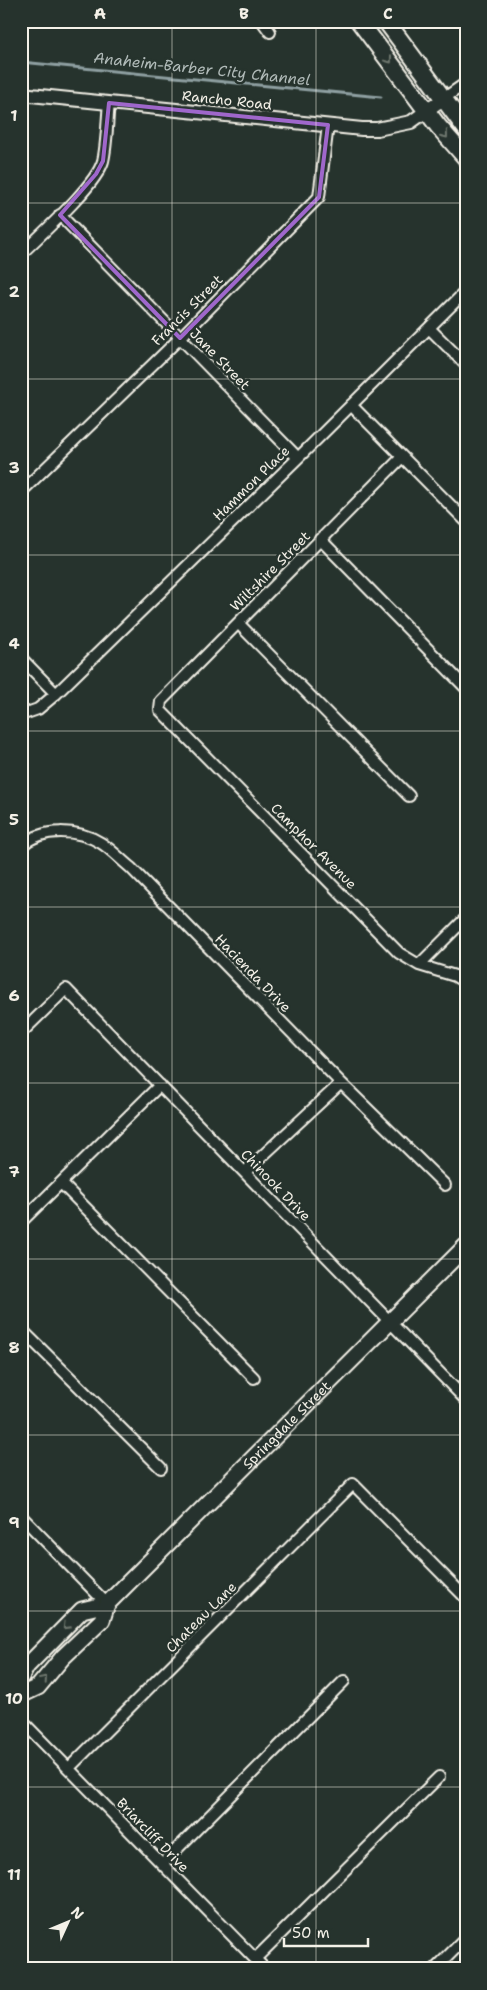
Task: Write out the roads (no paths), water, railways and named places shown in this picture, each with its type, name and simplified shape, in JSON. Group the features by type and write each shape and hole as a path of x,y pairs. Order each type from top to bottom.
{"main road":[{"path":"359,21 427,111 466,158"},
{"path":"386,21 466,129"},
{"name":"Springdale Street","path":"21,1695 38,1687 63,1657 102,1620 108,1604 466,1246"},
{"path":"21,1677 27,1666 82,1610 108,1604"}],"street":[{"path":"262,21 270,32"},
{"path":"427,111 466,83"},
{"name":"Rancho Road","path":"21,94 362,129 376,129 411,122 427,111"},
{"path":"21,254 60,215 96,174 103,161 108,103"},
{"name":"Francis Street","path":"21,492 180,338 318,197 328,125"},
{"name":"Jane Street","path":"60,215 298,458"},
{"name":"Hammon Place","path":"21,715 38,709 56,694 466,291"},
{"path":"430,328 466,365"},
{"path":"351,405 466,521"},
{"name":"Wiltshire Street","path":"159,706 161,701 402,457"},
{"path":"320,539 466,688"},
{"path":"238,623 409,796"},
{"path":"21,658 56,694"},
{"name":"Camphor Avenue","path":"159,706 160,710 399,953 419,965 455,976 466,982"},
{"name":"Hacienda Drive","path":"21,846 27,841 52,832 75,833 101,843 131,868 341,1083 444,1185"},
{"path":"419,965 466,918"},
{"name":"Chinook Drive","path":"21,1033 66,989 466,1400"},
{"path":"245,1172 341,1083"},
{"path":"21,1222 160,1085"},
{"path":"61,1183 254,1378"},
{"path":"21,1329 161,1468"},
{"name":"Chateau Lane","path":"69,1768 354,1484 466,1598"},
{"path":"21,1516 108,1604"},
{"path":"162,1864 344,1681"},
{"name":"Briarcliff Drive","path":"21,1720 265,1969"},
{"path":"255,1959 439,1777"},
{"path":"435,1969 466,1938"},
{"path":"21,1964 26,1969"}],"waterway":[{"name":"Anaheim-Barber City Channel","path":"21,62 381,97"}]}
